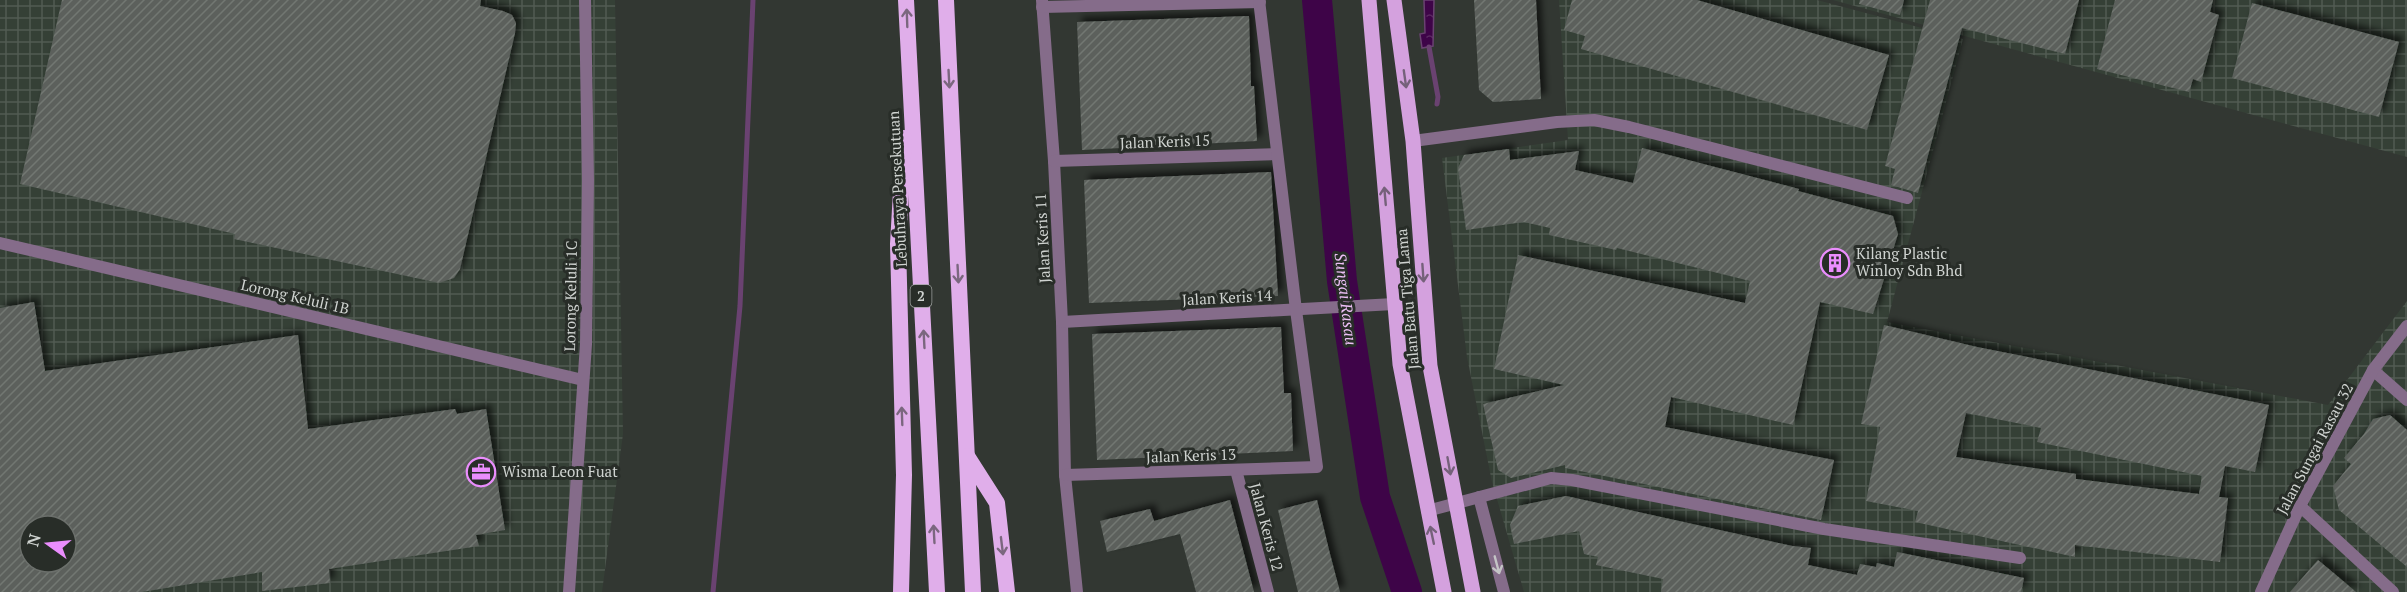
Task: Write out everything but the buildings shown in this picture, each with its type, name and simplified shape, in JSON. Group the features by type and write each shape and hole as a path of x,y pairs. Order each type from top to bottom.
{"highway":[{"name":"Lebuhraya Persekutuan","path":"906,0 938,592"},
{"path":"945,0 973,592"},
{"path":"901,592 904,475 898,244 908,56"},
{"path":"966,455 997,503 1007,592"}],"main road":[{"name":"Jalan Batu Tiga Lama","path":"1370,0 1400,364 1444,592"},
{"name":"Jalan Batu Tiga Lama","path":"1394,0 1413,141 1430,366 1473,592"},
{"path":"1401,52 1404,0"}],"street":[{"name":"Lorong Keluli 1C","path":"568,592 586,344 588,180 585,0"},
{"path":"1042,3 1260,1 1296,310"},
{"name":"Jalan Keris 11","path":"1042,3 1054,161 1062,322 1065,475 1077,592"},
{"path":"1413,141 1557,122 1594,120 1907,198"},
{"name":"Jalan Keris 15","path":"1054,161 1277,154"},
{"name":"Lorong Keluli 1B","path":"0,243 584,380"},
{"name":"Jalan Keris 14","path":"1062,322 1394,304"},
{"name":"Jalan Keris 13","path":"1065,475 1317,467 1296,310"},
{"name":"Jalan Sungai Rasau 32","path":"2261,592 2300,506 2373,370 2407,326"},
{"path":"2373,370 2407,400"},
{"name":"Jalan Keris 12","path":"1236,470 1268,592"},
{"path":"1427,511 1551,478 1572,480 1824,529 2020,558"},
{"path":"1479,497 1504,592"},
{"path":"2300,506 2393,592"}],"shaded area":[{"path":"0,0 615,0 623,434 602,592 0,592"},
{"path":"1559,0 1817,0 1963,39 1887,322 2328,405 2407,301 2407,592 1524,592 1492,482 1467,357 1442,158 1568,140"},
{"path":"1833,0 2407,0 2407,157"}],"water":[{"path":"1424,0 1434,0 1433,46 1422,48 1420,34 1425,33"}],"waterway":[{"path":"713,592 740,306 753,0"},
{"name":"Sungai Rasau","path":"1317,0 1342,281 1375,497 1407,592"},
{"path":"1429,47 1438,97 1437,104"}],"place":[{"name":"Kilang Plastic Winloy Sdn Bhd","path":"1835,263"},
{"name":"Wisma Leon Fuat","path":"481,472"}]}
